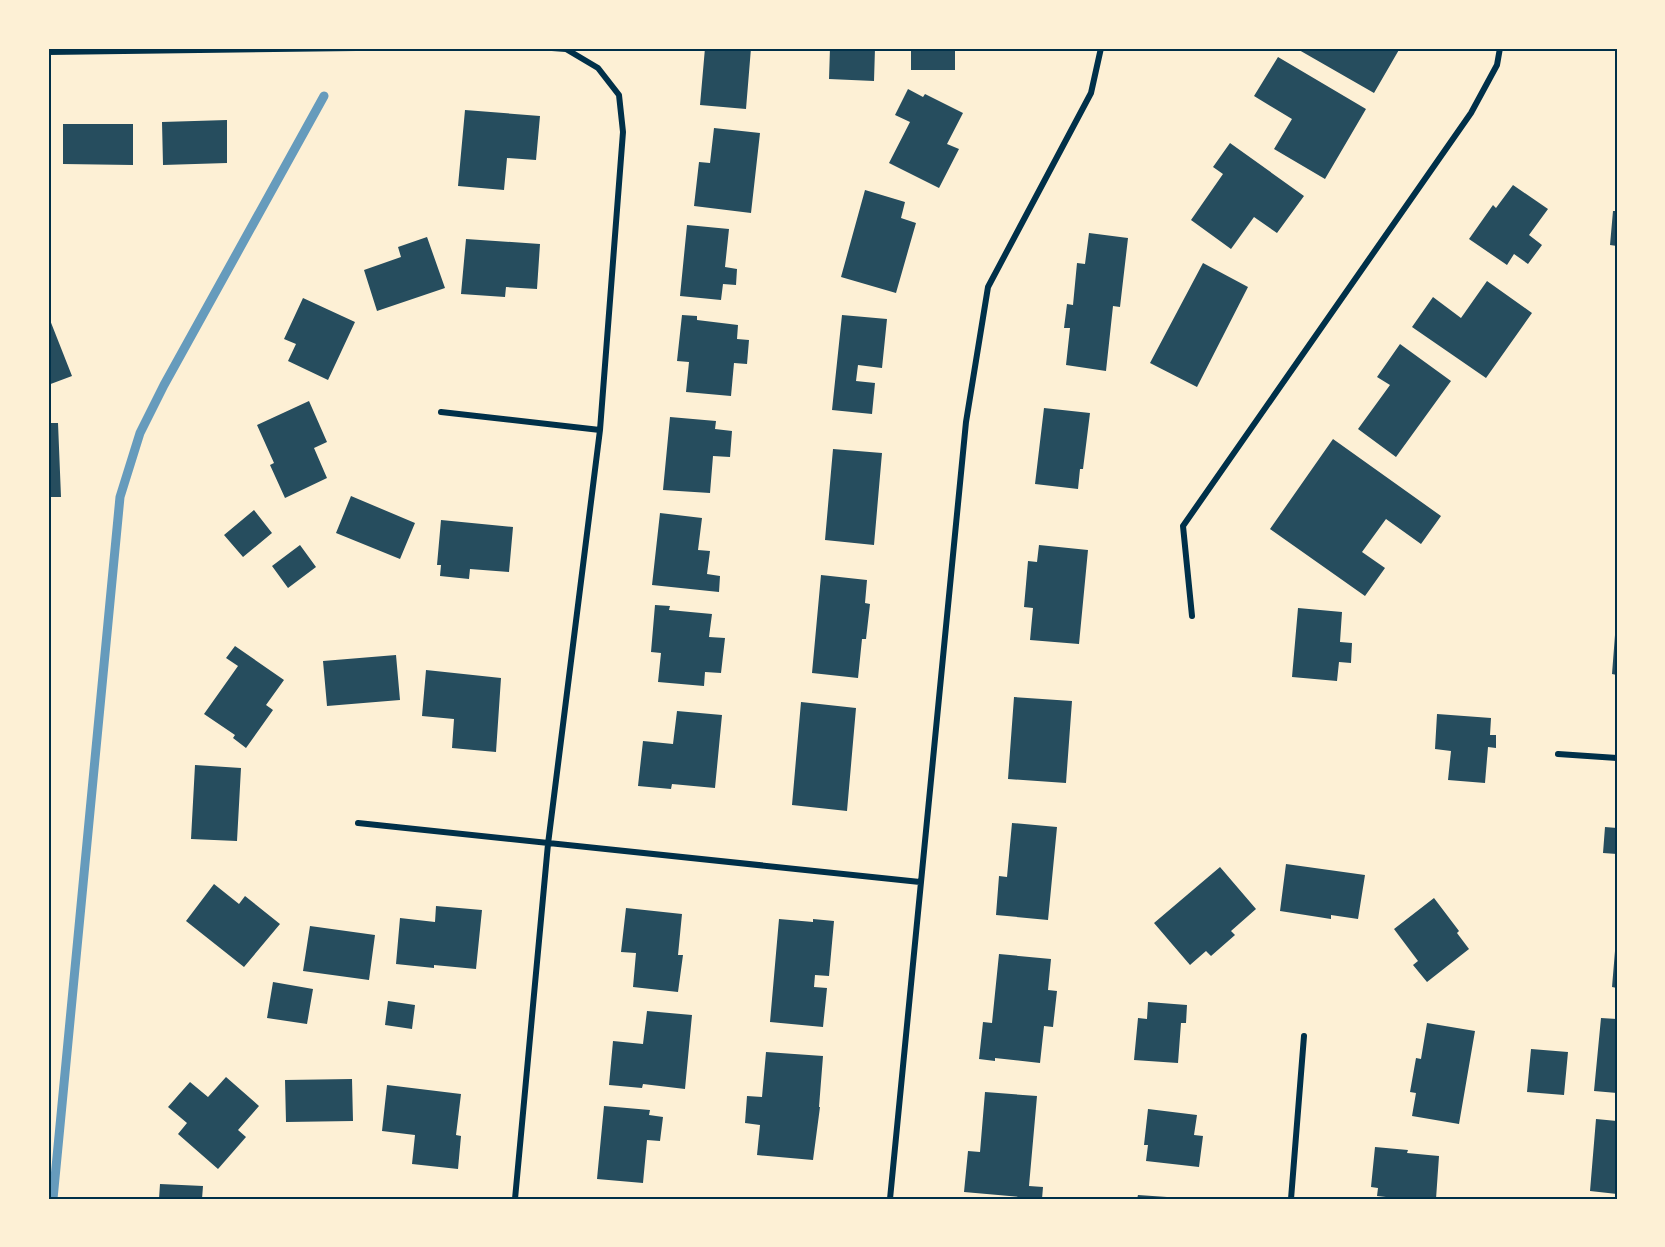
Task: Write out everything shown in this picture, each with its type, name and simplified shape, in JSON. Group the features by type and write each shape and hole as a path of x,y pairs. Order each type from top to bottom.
{"street":[{"path":"48,52 356,48"},
{"path":"515,1199 548,844 600,430 623,132 619,95 598,68 566,49 552,48"},
{"path":"890,1199 966,422 988,287 1091,93 1101,48"},
{"path":"1192,616 1183,526 1471,113 1497,65 1500,48"},
{"path":"441,412 600,430"},
{"path":"1558,754 1617,758"},
{"path":"358,823 920,882"},
{"path":"1291,1199 1304,1036"}],"building":[{"path":"705,48 751,48 746,109 700,105"},
{"path":"830,48 875,48 874,81 829,79"},
{"path":"911,48 955,48 955,70 911,70"},
{"path":"1301,48 1400,48 1374,93 1299,50"},
{"path":"1278,57 1366,109 1325,179 1274,149 1292,119 1254,96"},
{"path":"908,89 923,97 925,94 963,113 947,144 959,149 939,188 889,163 910,122 895,115"},
{"path":"465,110 540,116 536,160 507,158 504,190 458,186"},
{"path":"227,120 227,163 163,165 162,122"},
{"path":"63,124 133,124 133,165 63,164"},
{"path":"714,128 760,133 751,213 694,206 699,162 710,163"},
{"path":"1230,143 1304,196 1277,233 1254,217 1231,249 1191,220 1223,174 1213,167"},
{"path":"1513,185 1548,209 1529,235 1542,245 1528,264 1514,254 1507,265 1469,239 1493,205 1496,208"},
{"path":"865,190 905,202 901,218 916,223 896,293 841,277"},
{"path":"1613,211 1617,211 1617,246 1610,245"},
{"path":"687,225 729,229 725,267 737,269 736,285 723,284 721,300 680,296"},
{"path":"1089,233 1128,238 1120,307 1113,306 1106,371 1066,365 1070,328 1064,328 1067,304 1073,305 1077,263 1085,264"},
{"path":"427,237 445,288 377,311 364,270 401,257 398,247"},
{"path":"466,239 540,244 537,289 506,287 505,297 461,294"},
{"path":"1203,263 1248,287 1197,387 1150,363"},
{"path":"1487,281 1532,313 1486,378 1412,327 1433,297 1461,318"},
{"path":"303,298 355,322 328,380 288,361 296,344 284,339"},
{"path":"48,315 72,376 48,385"},
{"path":"682,315 697,316 697,320 738,325 737,339 749,340 747,364 734,363 731,396 686,392 689,362 677,361"},
{"path":"842,315 887,319 882,368 858,365 856,381 875,383 872,414 832,410"},
{"path":"1400,344 1451,381 1396,457 1358,429 1390,385 1377,377"},
{"path":"309,401 327,442 314,448 327,478 285,498 270,465 274,463 257,425"},
{"path":"1044,408 1090,413 1083,469 1080,469 1078,489 1035,484"},
{"path":"670,417 716,421 715,429 732,431 730,457 713,456 710,493 663,490"},
{"path":"48,423 58,423 61,497 48,497"},
{"path":"1333,439 1441,516 1421,544 1386,519 1362,552 1385,568 1365,596 1270,529"},
{"path":"833,449 882,453 874,545 825,540"},
{"path":"351,496 415,523 400,559 336,533"},
{"path":"254,510 272,533 243,557 224,535"},
{"path":"660,513 702,518 698,550 710,551 707,574 720,576 719,592 652,585"},
{"path":"441,520 513,527 509,572 470,569 469,579 440,576 441,565 437,565"},
{"path":"300,545 316,567 288,588 272,566"},
{"path":"1039,545 1088,550 1079,644 1030,640 1033,608 1024,607 1028,561 1037,562"},
{"path":"821,575 867,580 865,603 870,604 866,639 862,639 858,678 812,673"},
{"path":"655,605 670,606 669,610 712,614 709,637 725,638 721,673 705,672 704,686 658,682 661,653 651,652"},
{"path":"1298,608 1342,612 1340,642 1352,643 1351,663 1339,662 1337,681 1292,677"},
{"path":"1615,635 1617,635 1617,675 1612,674"},
{"path":"235,646 284,680 266,705 273,710 246,748 233,738 235,735 204,714 238,666 226,658"},
{"path":"396,655 400,700 327,706 323,661"},
{"path":"426,670 501,678 496,752 452,748 454,719 422,716"},
{"path":"1014,697 1072,701 1066,783 1008,779"},
{"path":"801,702 856,708 847,811 792,805"},
{"path":"677,711 722,715 715,788 672,784 671,789 638,786 643,741 673,744"},
{"path":"1437,714 1491,718 1490,735 1496,735 1496,748 1488,747 1485,783 1448,780 1451,751 1435,749"},
{"path":"195,765 241,768 237,841 191,839"},
{"path":"1012,823 1057,827 1048,920 996,915 999,876 1007,877"},
{"path":"1605,827 1617,828 1617,854 1603,853"},
{"path":"1286,864 1365,875 1358,919 1331,915 1331,919 1280,911"},
{"path":"1220,867 1256,909 1231,931 1235,935 1211,956 1206,951 1190,965 1154,923"},
{"path":"214,884 239,904 245,896 280,924 244,967 186,921"},
{"path":"1434,898 1459,931 1457,933 1469,949 1427,982 1413,965 1418,961 1394,929"},
{"path":"436,906 482,910 476,969 396,964 400,918 435,922"},
{"path":"626,908 682,914 678,955 683,955 678,992 633,987 636,953 621,952"},
{"path":"779,919 834,921 829,976 815,975 814,987 827,988 823,1027 770,1022"},
{"path":"310,926 375,935 369,980 303,971"},
{"path":"1615,951 1617,951 1617,988 1612,987"},
{"path":"999,954 1051,959 1048,990 1057,991 1053,1027 1044,1026 1040,1063 995,1058 995,1061 979,1059 983,1022 992,1023"},
{"path":"273,982 313,989 307,1024 267,1018"},
{"path":"388,1001 415,1005 412,1029 385,1025"},
{"path":"1148,1002 1187,1005 1186,1023 1181,1023 1178,1063 1134,1060 1138,1018 1147,1019"},
{"path":"647,1011 692,1015 685,1089 643,1084 642,1088 609,1085 613,1041 643,1044"},
{"path":"1601,1018 1617,1019 1617,1093 1594,1091"},
{"path":"1427,1023 1475,1031 1459,1124 1412,1116 1416,1093 1410,1092 1416,1058 1421,1059"},
{"path":"1531,1049 1568,1052 1564,1095 1527,1092"},
{"path":"766,1052 823,1056 820,1107 813,1160 757,1155 760,1125 745,1123 747,1096 762,1097"},
{"path":"226,1077 259,1106 238,1130 246,1137 218,1169 178,1134 187,1123 168,1107 190,1082 208,1097"},
{"path":"352,1079 353,1121 286,1122 285,1080"},
{"path":"387,1085 461,1094 456,1135 461,1136 458,1169 412,1164 415,1135 382,1131"},
{"path":"985,1092 1037,1096 1029,1186 1043,1187 1042,1199 964,1192 968,1151 980,1152"},
{"path":"604,1106 650,1110 649,1115 663,1117 660,1141 647,1140 643,1183 597,1179"},
{"path":"1148,1109 1197,1115 1194,1135 1203,1136 1199,1167 1146,1161 1148,1145 1144,1145"},
{"path":"1596,1119 1617,1121 1617,1194 1590,1191"},
{"path":"1375,1147 1439,1156 1436,1199 1386,1199 1386,1197 1377,1196 1378,1188 1371,1187"},
{"path":"160,1184 203,1186 202,1199 159,1199"},
{"path":"1138,1195 1167,1197 1167,1199 1137,1199"}],"waterway":[{"path":"53,1199 120,497 140,433 164,385 324,96"}]}
